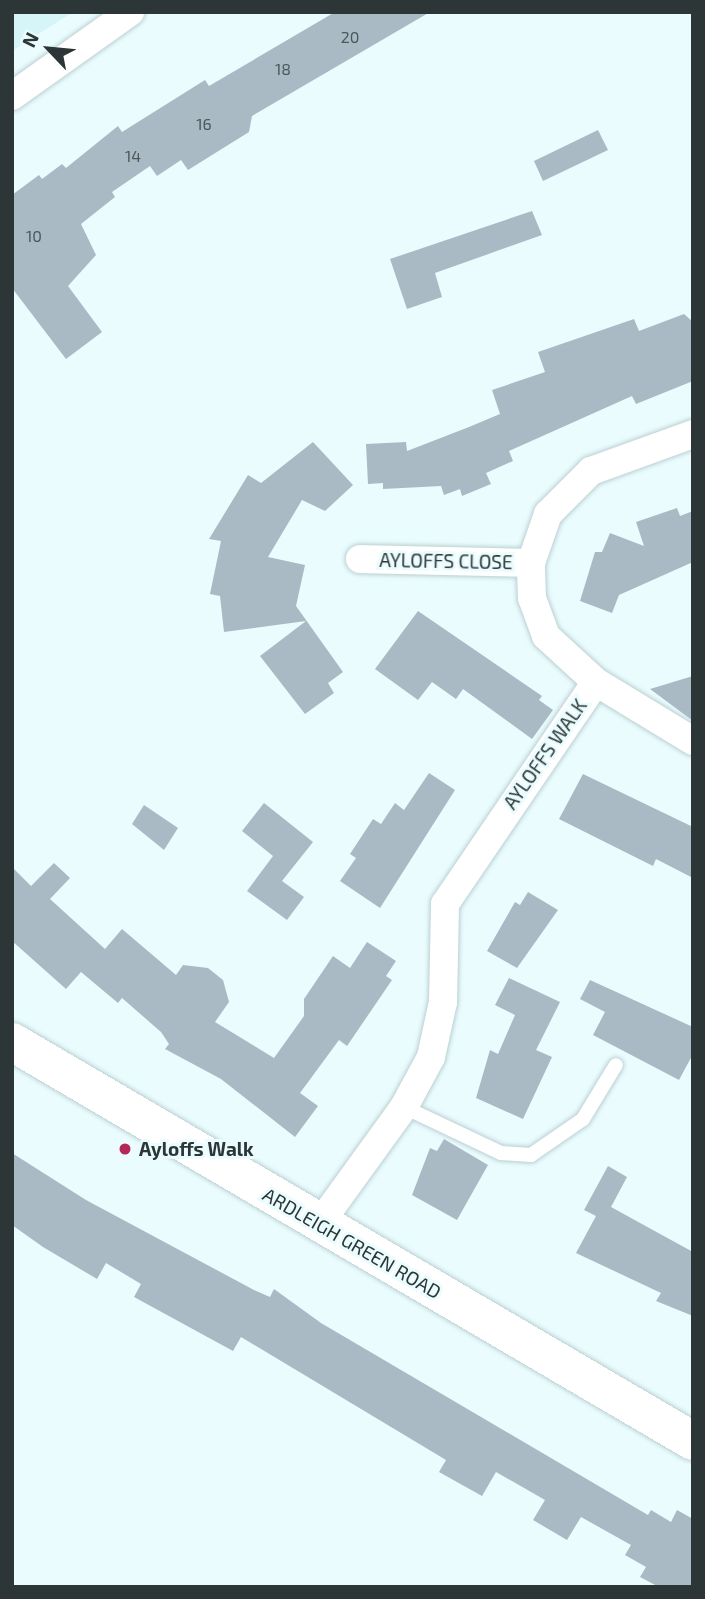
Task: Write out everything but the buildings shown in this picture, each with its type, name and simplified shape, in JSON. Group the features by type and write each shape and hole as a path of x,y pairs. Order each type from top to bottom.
{"street":[{"path":"12,96 130,12"},
{"name":"AYLOFFS WALK","path":"320,1223 404,1107 431,1057 443,1002 445,904 596,682 546,636 532,598 531,563 548,514 591,471 693,434"},
{"name":"AYLOFFS CLOSE","path":"360,559 531,563"},
{"path":"596,682 693,741"},
{"name":"ARDLEIGH GREEN ROAD","path":"12,1042 693,1441"}],"lane":[{"path":"404,1107 501,1153 531,1154 583,1119 617,1065"}],"shaded area":[{"path":"12,12 73,12 12,51"}],"place":[{"name":"Ayloffs Walk","path":"125,1149"}]}
